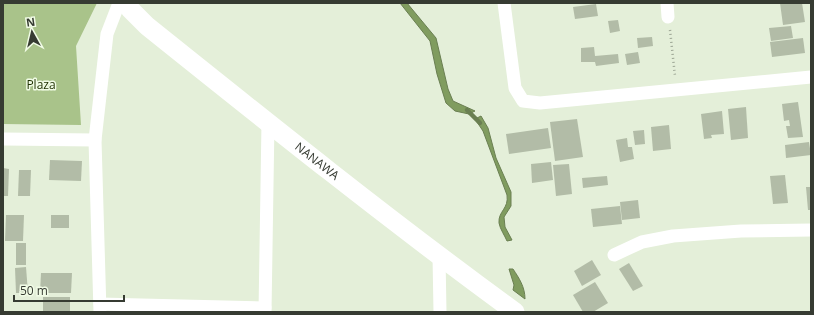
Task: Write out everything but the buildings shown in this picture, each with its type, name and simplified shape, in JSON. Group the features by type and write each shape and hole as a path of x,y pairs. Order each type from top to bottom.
{"main road":[{"name":"NANAWA","path":"127,3 130,9 147,26 439,256 515,312"}],"street":[{"path":"119,3 107,34 95,140 100,308 265,310 268,122"},
{"path":"504,3 515,88 523,101 540,103 811,77"},
{"path":"667,3 668,17"},
{"path":"3,139 95,140"},
{"path":"614,255 642,242 673,236 741,231 811,230"},
{"path":"439,256 440,312"}],"path":[{"path":"668,17 676,89"}],"green space":[{"name":"Plaza","path":"3,3 97,3 76,46 81,125 3,124"}],"shaded area":[{"path":"400,3 407,3 436,38 448,89 453,101 475,111 469,114 455,111 446,103 437,74 430,41"},
{"path":"481,116 488,128 496,158 511,192 511,206 504,217 505,227 512,240 507,241 499,223 500,216 506,204 507,195 483,131 475,119"},
{"path":"509,269 513,269 519,279 523,287 525,299 513,290 514,285"}],"waterway":[{"path":"467,110 480,123"}]}
